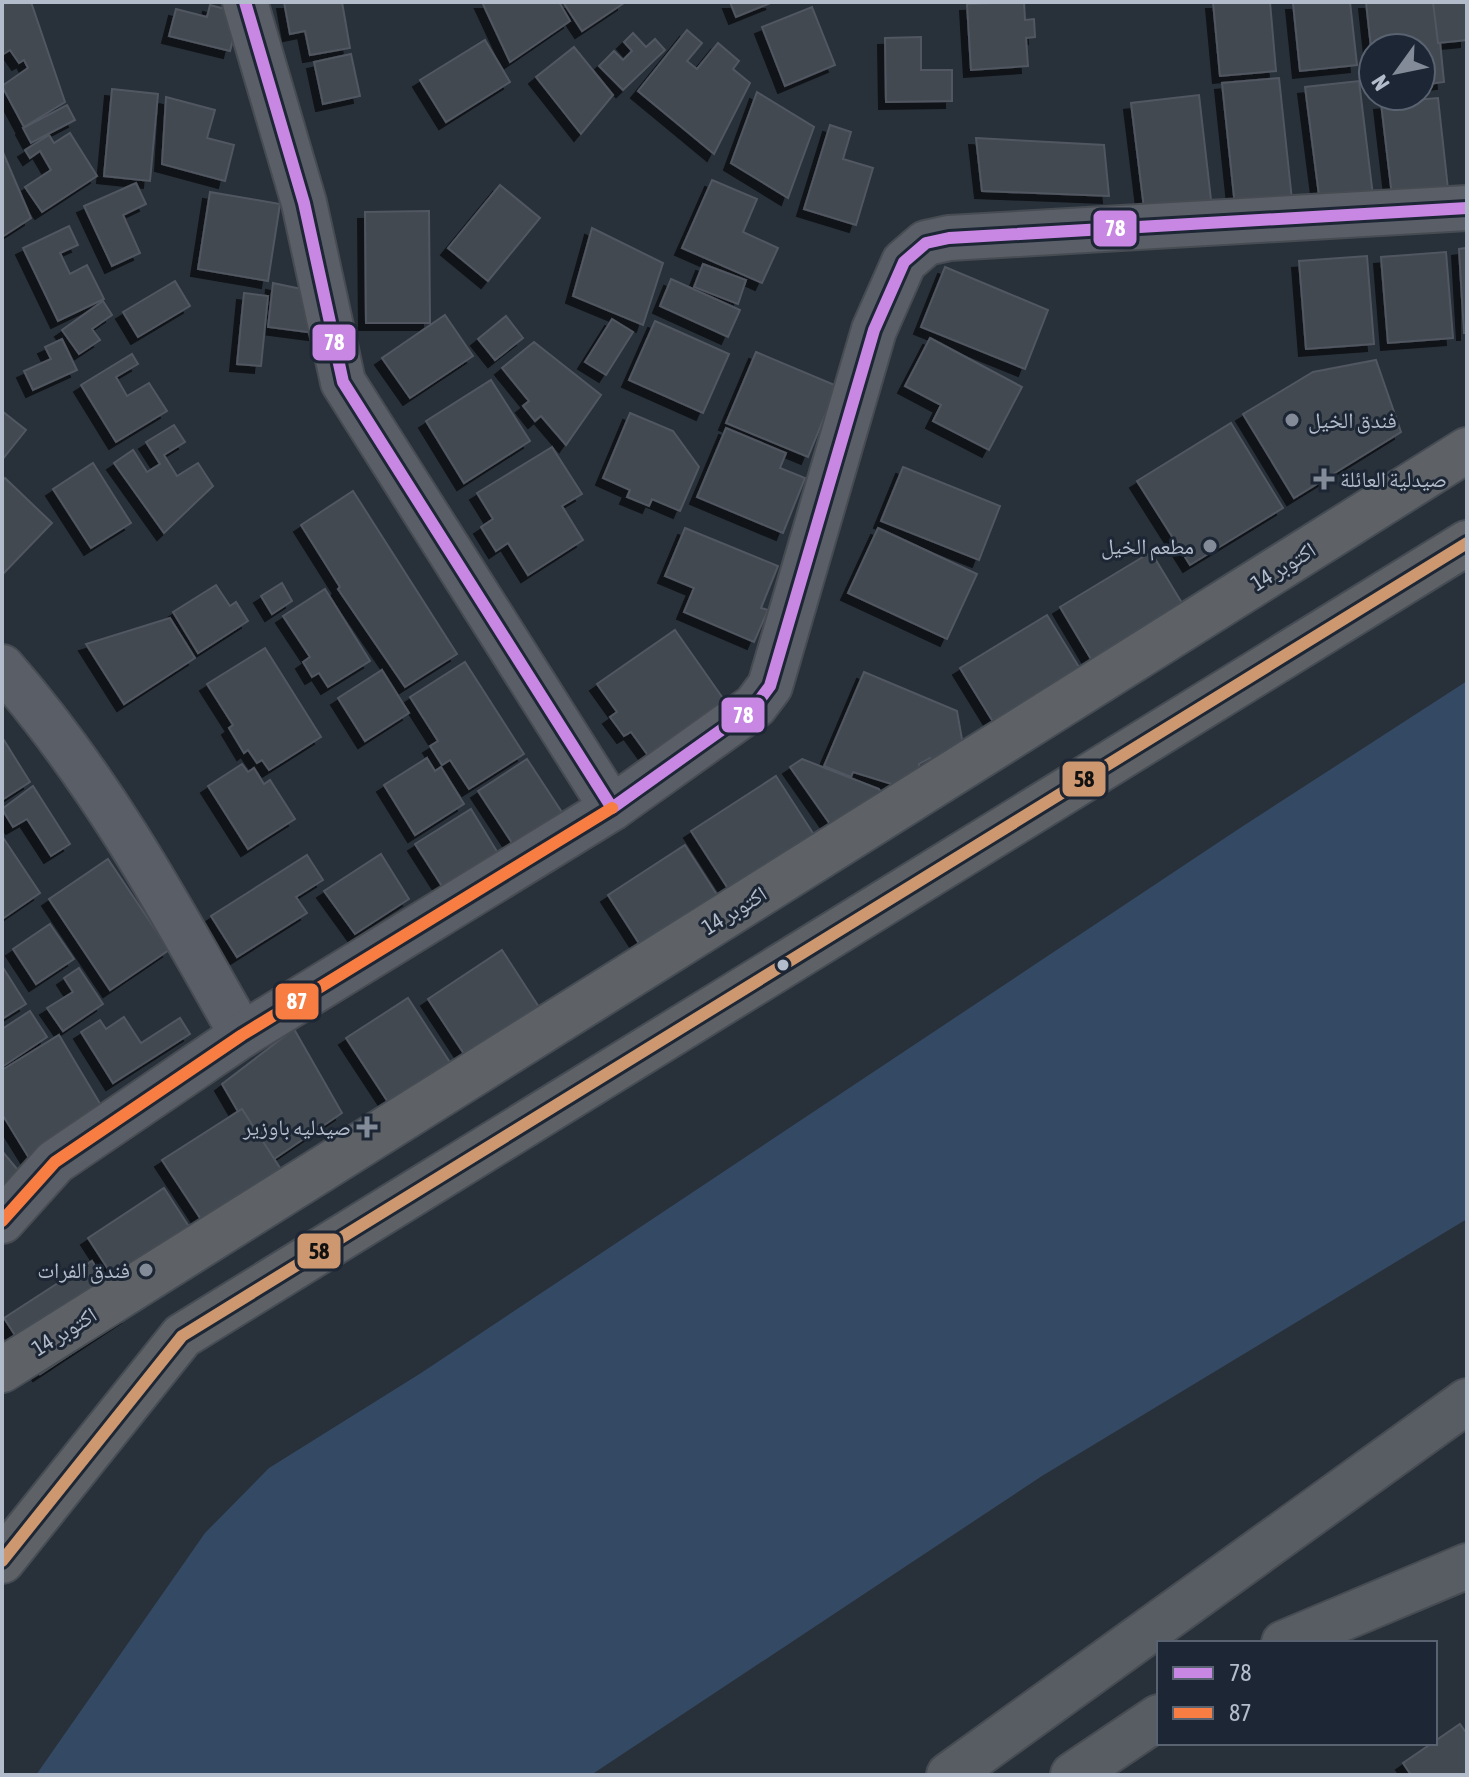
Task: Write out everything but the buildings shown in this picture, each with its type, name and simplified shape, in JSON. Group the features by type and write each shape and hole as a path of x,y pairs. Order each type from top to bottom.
{"highway":[{"name":"14 اكتوبر","path":"2,1370 1467,450"},
{"path":"2,1561 182,1336 1467,543"}],"main road":[{"path":"949,1775 1467,1401"},
{"path":"1289,1641 1467,1566"},
{"path":"1073,1775 1157,1718"}],"street":[{"path":"245,2 304,203 343,382 612,808"},
{"path":"2,1221 55,1162 242,1035 612,808 755,706 770,686 874,330 904,262 926,243 949,238 1467,208"},
{"path":"2,667 40,711 132,840 242,1035"}],"water":[{"path":"1467,681 1467,1219 1042,1476 591,1775 36,1775 205,1533 269,1468 421,1373 1240,828"}],"transit line":[{"name":"78","path":"245,2 304,203 343,382 612,808 755,706 770,686 874,330 904,262 926,243 949,238 1467,208"},
{"name":"58","path":"2,1561 182,1336 1467,543"},
{"name":"87","path":"2,1221 55,1162 242,1035 612,808"}],"place":[{"name":"فندق الخيل","path":"1292,420"},
{"name":"صيدلية العائلة","path":"1324,479"},
{"name":"مطعم الخيل","path":"1210,546"},
{"name":"صيدليه باوزير","path":"367,1127"},
{"name":"فندق الفرات","path":"146,1270"}]}
